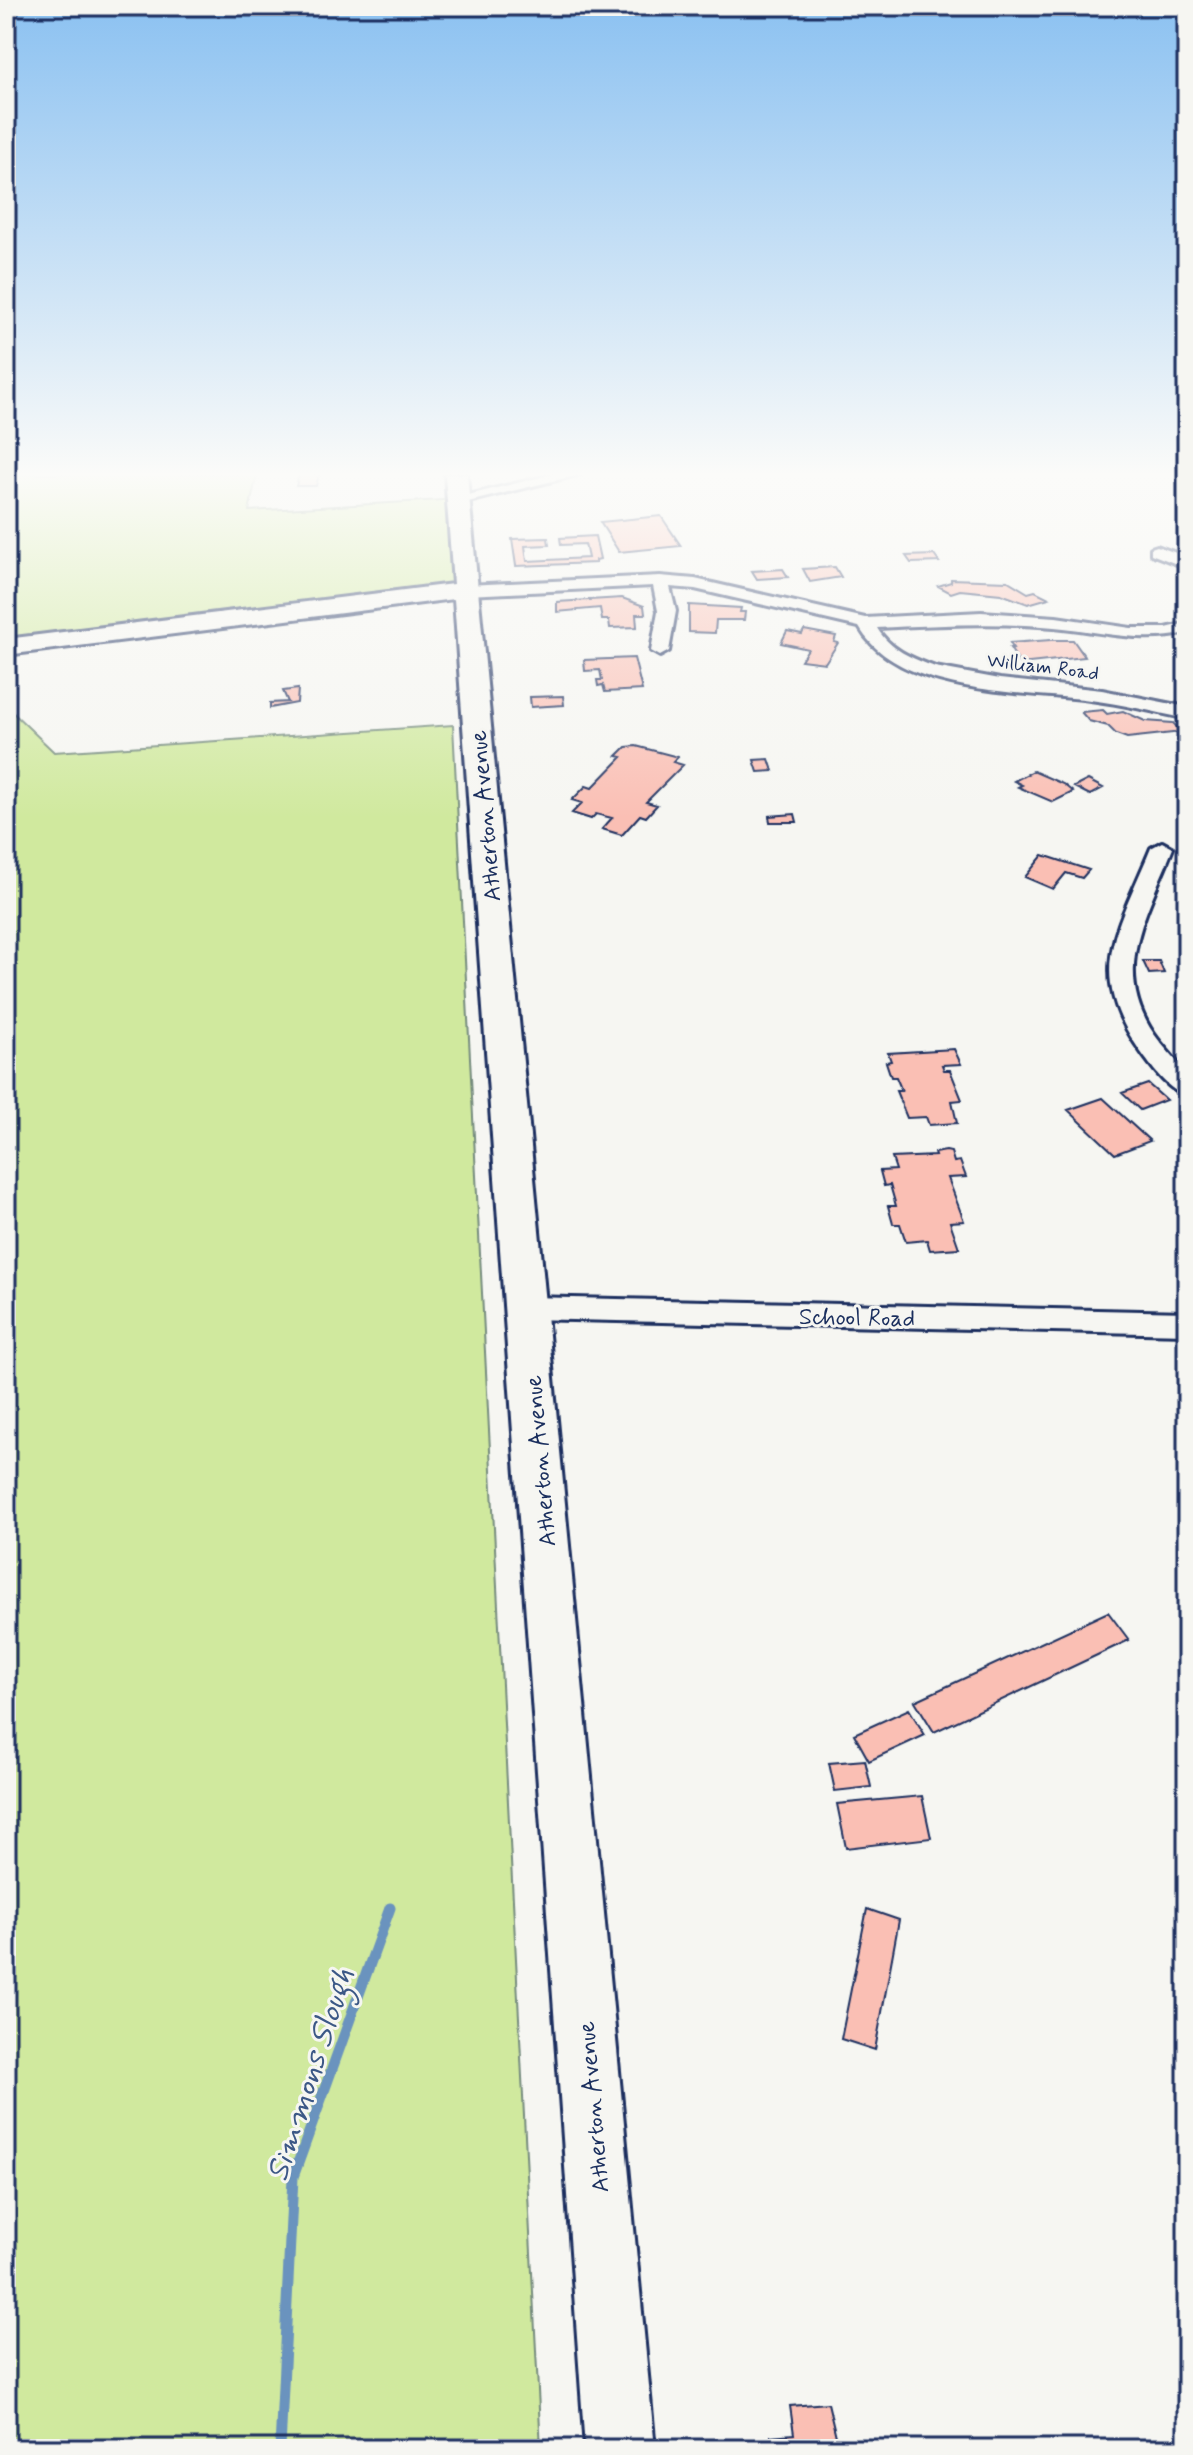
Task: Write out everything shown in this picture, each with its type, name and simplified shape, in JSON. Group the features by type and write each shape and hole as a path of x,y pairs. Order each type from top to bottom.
{"main road":[{"path":"6,647 466,590"},
{"name":"Atherton Avenue","path":"466,590 528,1308 620,2449"}],"street":[{"path":"466,590 497,589"},
{"path":"660,651 667,611 662,589"},
{"path":"713,589 822,616 865,623 981,617 1033,620 1131,633 1166,633 1187,628"},
{"name":"William Road","path":"865,623 875,644 893,656 934,671 965,679 1109,696 1187,713"},
{"path":"1162,848 1126,943 1119,976 1131,1020 1187,1088"},
{"name":"School Road","path":"528,1308 1187,1323"}],"green space":[{"path":"6,589 466,589 466,590 6,647"},
{"path":"6,706 54,752 453,725 541,2449 6,2449"}],"building":[{"path":"943,589 1021,589 1049,598 1028,604 1001,594 960,590 951,593"},
{"path":"622,598 644,606 645,614 636,614 637,627 610,628 609,620 602,620 600,608 557,612 557,602"},
{"path":"689,605 741,608 740,612 745,612 744,620 716,620 715,633 689,632"},
{"path":"804,630 836,636 834,642 838,643 825,663 801,660 808,649 781,643 787,631 802,634"},
{"path":"1073,640 1085,657 1020,664 1010,648 1013,648 1010,643"},
{"path":"634,658 642,690 605,692 603,685 598,686 597,680 602,680 600,670 585,671 584,660"},
{"path":"298,689 297,703 270,708 270,703 288,702 283,691"},
{"path":"563,696 564,705 531,707 530,697"},
{"path":"1103,710 1107,714 1123,711 1145,721 1173,723 1182,732 1127,738 1116,734 1108,726 1089,721 1081,712"},
{"path":"636,746 678,757 673,762 683,765 646,802 657,805 646,817 640,815 622,835 602,829 612,818 596,814 591,819 572,813 582,803 572,800 586,786 592,788 622,757 617,756 626,747"},
{"path":"769,759 773,771 758,772 754,760"},
{"path":"1033,771 1063,784 1073,792 1053,802 1018,787 1022,785 1014,781"},
{"path":"1088,780 1103,788 1090,795 1074,787"},
{"path":"795,814 797,822 770,822 769,816"},
{"path":"1043,855 1089,870 1082,878 1066,873 1053,889 1025,877"},
{"path":"1143,961 1159,961 1164,973 1149,974"},
{"path":"954,1049 961,1064 942,1065 944,1070 950,1070 962,1100 952,1101 957,1123 929,1125 926,1117 907,1118 896,1091 902,1091 896,1077 891,1077 886,1062 891,1061 888,1053"},
{"path":"1148,1084 1166,1100 1140,1110 1122,1093"},
{"path":"1103,1098 1150,1141 1115,1154 1068,1110"},
{"path":"951,1152 954,1162 960,1161 966,1177 948,1178 964,1221 950,1222 959,1248 930,1250 927,1240 906,1242 900,1224 893,1224 888,1206 896,1206 890,1185 884,1186 880,1171 896,1170 892,1158 935,1156 934,1153"},
{"path":"1108,1612 1129,1640 934,1732 915,1701"},
{"path":"909,1709 925,1735 869,1761 854,1734"},
{"path":"865,1760 871,1787 835,1791 829,1763"},
{"path":"922,1796 931,1838 846,1848 837,1804"},
{"path":"867,1909 899,1920 875,2050 841,2039"},
{"path":"828,2403 839,2449 772,2449 771,2436 794,2434 790,2406"}],"waterway":[{"name":"Simmons Slough","path":"280,2449 293,2177 390,1908"}]}
